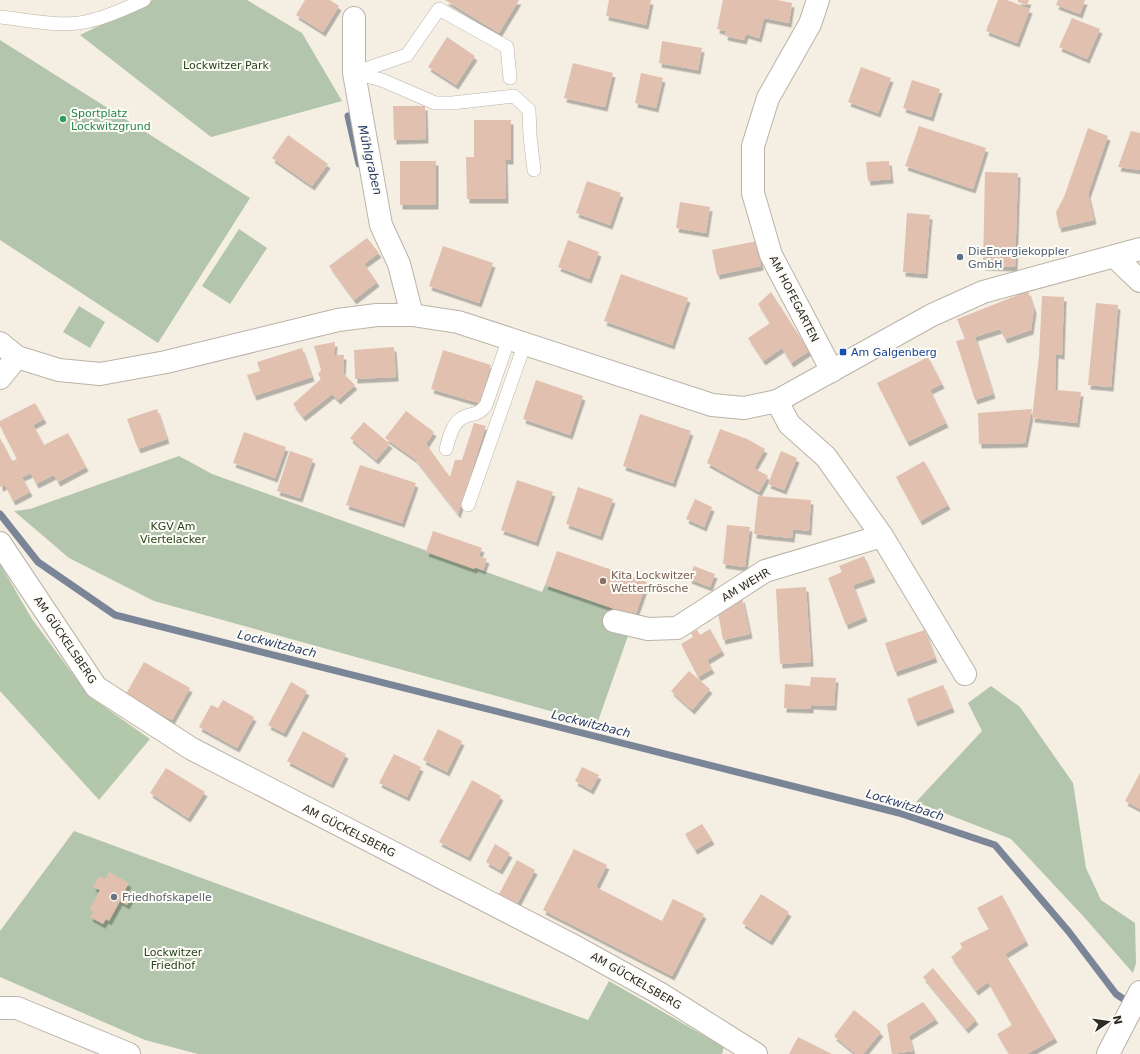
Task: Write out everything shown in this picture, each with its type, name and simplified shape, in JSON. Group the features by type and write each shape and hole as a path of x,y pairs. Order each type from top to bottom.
{"street":[{"name":"AM HOFEGARTEN","path":"818,0 810,24 768,98 753,146 753,193 772,255 832,371"},
{"path":"354,18 354,73 381,226 399,264 412,315"},
{"path":"0,343 17,357 60,370 100,374 166,362 338,320 377,315 412,315 458,322 712,405 744,408 777,401 932,315 983,292 1140,249"},
{"path":"1114,256 1140,281"},
{"path":"0,378 17,357"},
{"path":"777,401 789,424 826,457 882,536 965,674"},
{"name":"AM WEHR","path":"614,621 648,629 677,628 765,571 882,536"},
{"name":"AM GÜCKELSBERG","path":"0,543 96,687 192,749 576,947 658,993 756,1054"},
{"path":"1108,1054 1140,992"},
{"path":"0,1008 17,1008 129,1054"}],"lane":[{"path":"0,17 61,24 88,22 116,13 144,0"},
{"path":"354,73 407,55 439,9 507,47 510,78"},
{"path":"354,73 382,80 435,103 452,103 514,96 530,110 530,136 534,170"},
{"path":"446,449 455,423 462,417 481,412 486,405 517,341"},
{"path":"468,505 517,341"}],"green space":[{"name":"Lockwitzer Park","path":"153,0 247,0 302,33 342,101 211,137 80,35"},
{"name":"Sportplatz Lockwitzgrund","path":"0,40 250,198 158,343 0,240"},
{"path":"239,229 267,248 230,304 202,286"},
{"path":"79,306 105,322 90,348 63,332"},
{"name":"KGV Am Viertelacker","path":"179,456 212,474 542,592 545,585 635,616 597,724 154,601 69,558 14,511 30,509"},
{"path":"0,564 32,619 89,696 150,739 99,800 0,691"},
{"path":"991,686 1020,707 1073,783 1086,868 1101,900 1135,923 1136,963 1133,973 1084,917 1011,839 916,802 982,731 968,703"},
{"name":"Lockwitzer Friedhof","path":"74,831 588,1020 609,981 724,1047 722,1054 198,1054 145,1040 0,977 0,931"}],"building":[{"path":"305,0 330,0 339,6 323,32 296,15"},
{"path":"445,0 519,0 499,33"},
{"path":"609,0 651,0 646,25 606,16"},
{"path":"723,0 777,0 792,3 789,23 764,18 759,38 746,34 744,40 725,36 726,31 717,29"},
{"path":"998,0 1007,0 1030,9 1017,43 986,31"},
{"path":"1018,0 1029,0 1027,5 1018,2"},
{"path":"1058,0 1085,0 1080,14 1056,5"},
{"path":"1072,18 1100,29 1087,59 1059,47"},
{"path":"447,37 475,56 456,85 428,67"},
{"path":"662,41 702,48 698,70 659,63"},
{"path":"573,63 613,73 605,107 564,98"},
{"path":"861,67 891,78 878,113 848,102"},
{"path":"641,73 663,78 656,108 635,103"},
{"path":"912,80 940,89 931,117 903,108"},
{"path":"393,106 425,106 426,139 394,140"},
{"path":"474,120 511,120 511,160 505,160 506,199 467,199 466,157 474,157"},
{"path":"919,126 986,148 973,189 905,166"},
{"path":"1088,128 1108,136 1088,194 1094,220 1059,228 1056,212 1064,197"},
{"path":"1131,131 1140,133 1140,170 1118,167"},
{"path":"288,135 328,164 312,186 272,158"},
{"path":"400,161 436,161 436,205 400,205"},
{"path":"889,161 891,179 868,181 866,162"},
{"path":"985,172 1018,173 1015,267 983,266"},
{"path":"587,181 621,193 610,225 576,213"},
{"path":"680,202 710,207 706,233 676,228"},
{"path":"907,213 930,215 925,274 903,272"},
{"path":"367,238 379,253 364,264 377,282 354,300 329,266"},
{"path":"568,240 599,252 589,279 558,267"},
{"path":"757,241 761,266 717,275 712,250"},
{"path":"443,246 493,263 479,303 429,286"},
{"path":"621,274 688,298 672,345 604,321"},
{"path":"1028,291 1034,309 1031,330 1005,339 1000,329 975,337 993,394 975,400 956,341 965,339 957,319"},
{"path":"771,292 809,351 791,363 782,348 763,361 748,338 770,323 758,304"},
{"path":"1042,296 1064,297 1062,355 1056,354 1055,390 1081,392 1077,423 1032,418 1039,356"},
{"path":"1096,303 1118,305 1111,387 1088,385"},
{"path":"335,342 334,355 344,355 343,373 355,385 338,400 332,394 303,417 293,404 321,379 318,374 321,370 314,346"},
{"path":"394,347 396,377 355,379 354,350"},
{"path":"302,348 312,377 254,396 247,375 260,371 257,362"},
{"path":"443,350 491,365 479,403 431,389"},
{"path":"928,357 942,384 930,390 946,423 907,442 877,383"},
{"path":"536,380 583,396 570,435 523,419"},
{"path":"35,403 44,419 33,425 44,445 68,433 86,467 58,482 54,475 36,484 31,473 22,477 30,492 13,501 5,485 0,486 0,438 12,461 17,459 0,426 0,421"},
{"path":"157,409 167,439 138,449 127,419"},
{"path":"1032,409 1025,443 979,444 978,413"},
{"path":"406,411 434,432 426,444 450,477 455,460 462,460 474,423 486,426 458,514 415,459 385,438"},
{"path":"640,414 691,431 673,483 623,466"},
{"path":"364,422 390,444 376,460 350,438"},
{"path":"720,429 747,439 765,449 754,468 768,476 759,492 707,463"},
{"path":"244,432 286,447 275,478 233,463"},
{"path":"290,451 313,459 300,498 277,491"},
{"path":"781,451 797,458 784,490 768,484"},
{"path":"924,461 948,505 920,521 896,477"},
{"path":"360,465 416,483 402,523 346,505"},
{"path":"517,480 553,492 536,542 501,530"},
{"path":"578,487 613,499 600,536 566,524"},
{"path":"758,496 811,500 809,531 793,529 792,538 754,534"},
{"path":"695,499 712,507 704,527 686,519"},
{"path":"727,525 750,527 745,567 723,564"},
{"path":"433,531 482,548 479,556 487,559 483,570 476,567 474,569 426,552"},
{"path":"557,551 647,582 635,616 545,585"},
{"path":"864,556 873,578 853,585 865,617 846,625 828,578 842,572 839,566"},
{"path":"694,566 715,574 710,587 689,579"},
{"path":"806,587 811,662 780,664 776,589"},
{"path":"742,598 750,634 723,640 718,613"},
{"path":"710,629 722,651 707,660 712,669 698,677 681,644 693,637 691,633 697,630 700,635"},
{"path":"925,630 935,658 895,672 885,643"},
{"path":"144,662 190,688 172,720 126,694"},
{"path":"689,671 710,689 692,710 671,691"},
{"path":"811,677 836,678 834,706 811,705 811,709 784,708 785,684 810,686"},
{"path":"291,682 307,691 284,733 268,725"},
{"path":"943,685 952,708 915,722 907,699"},
{"path":"223,700 254,717 237,748 199,727 211,705 218,708"},
{"path":"438,729 462,741 447,772 423,760"},
{"path":"303,731 346,754 331,784 287,761"},
{"path":"394,754 421,767 407,797 379,783"},
{"path":"582,767 599,775 591,790 575,781"},
{"path":"166,768 205,792 188,818 150,793"},
{"path":"1140,773 1140,809 1125,801"},
{"path":"472,780 501,796 468,857 439,842"},
{"path":"702,824 712,840 695,850 685,834"},
{"path":"495,844 510,853 500,870 486,862"},
{"path":"574,849 607,865 596,887 662,921 673,899 704,914 672,976 543,910"},
{"path":"517,860 535,870 516,906 498,896"},
{"name":"Friedhofskapelle","path":"109,872 129,883 125,890 133,894 127,905 120,901 109,921 106,919 103,924 90,917 93,912 89,910 100,890 93,887 99,876 105,879"},
{"path":"761,894 789,912 770,941 742,923"},
{"path":"1002,895 1026,941 1005,954 1055,1038 1027,1054 1009,1054 997,1034 1012,1025 988,982 976,991 951,957 962,948 960,943 989,929 977,908"},
{"path":"933,968 976,1020 966,1029 923,977"},
{"path":"923,1002 936,1019 909,1036 913,1051 892,1054 887,1024"},
{"path":"854,1010 881,1032 863,1054 856,1054 834,1036"},
{"path":"798,1037 832,1054 789,1054"}],"waterway":[{"name":"Mühlgraben","path":"348,116 359,164"},
{"name":"Lockwitzbach","path":"0,514 38,562 115,615 899,813 995,845 1069,932 1116,994 1131,1004"}],"place":[{"name":"Sportplatz Lockwitzgrund","path":"63,119"},
{"name":"DieEnergiekoppler GmbH","path":"960,257"},
{"name":"Am Galgenberg","path":"843,352"},
{"name":"Kita Lockwitzer Wetterfrösche","path":"603,581"},
{"name":"Friedhofskapelle","path":"114,897"}]}
